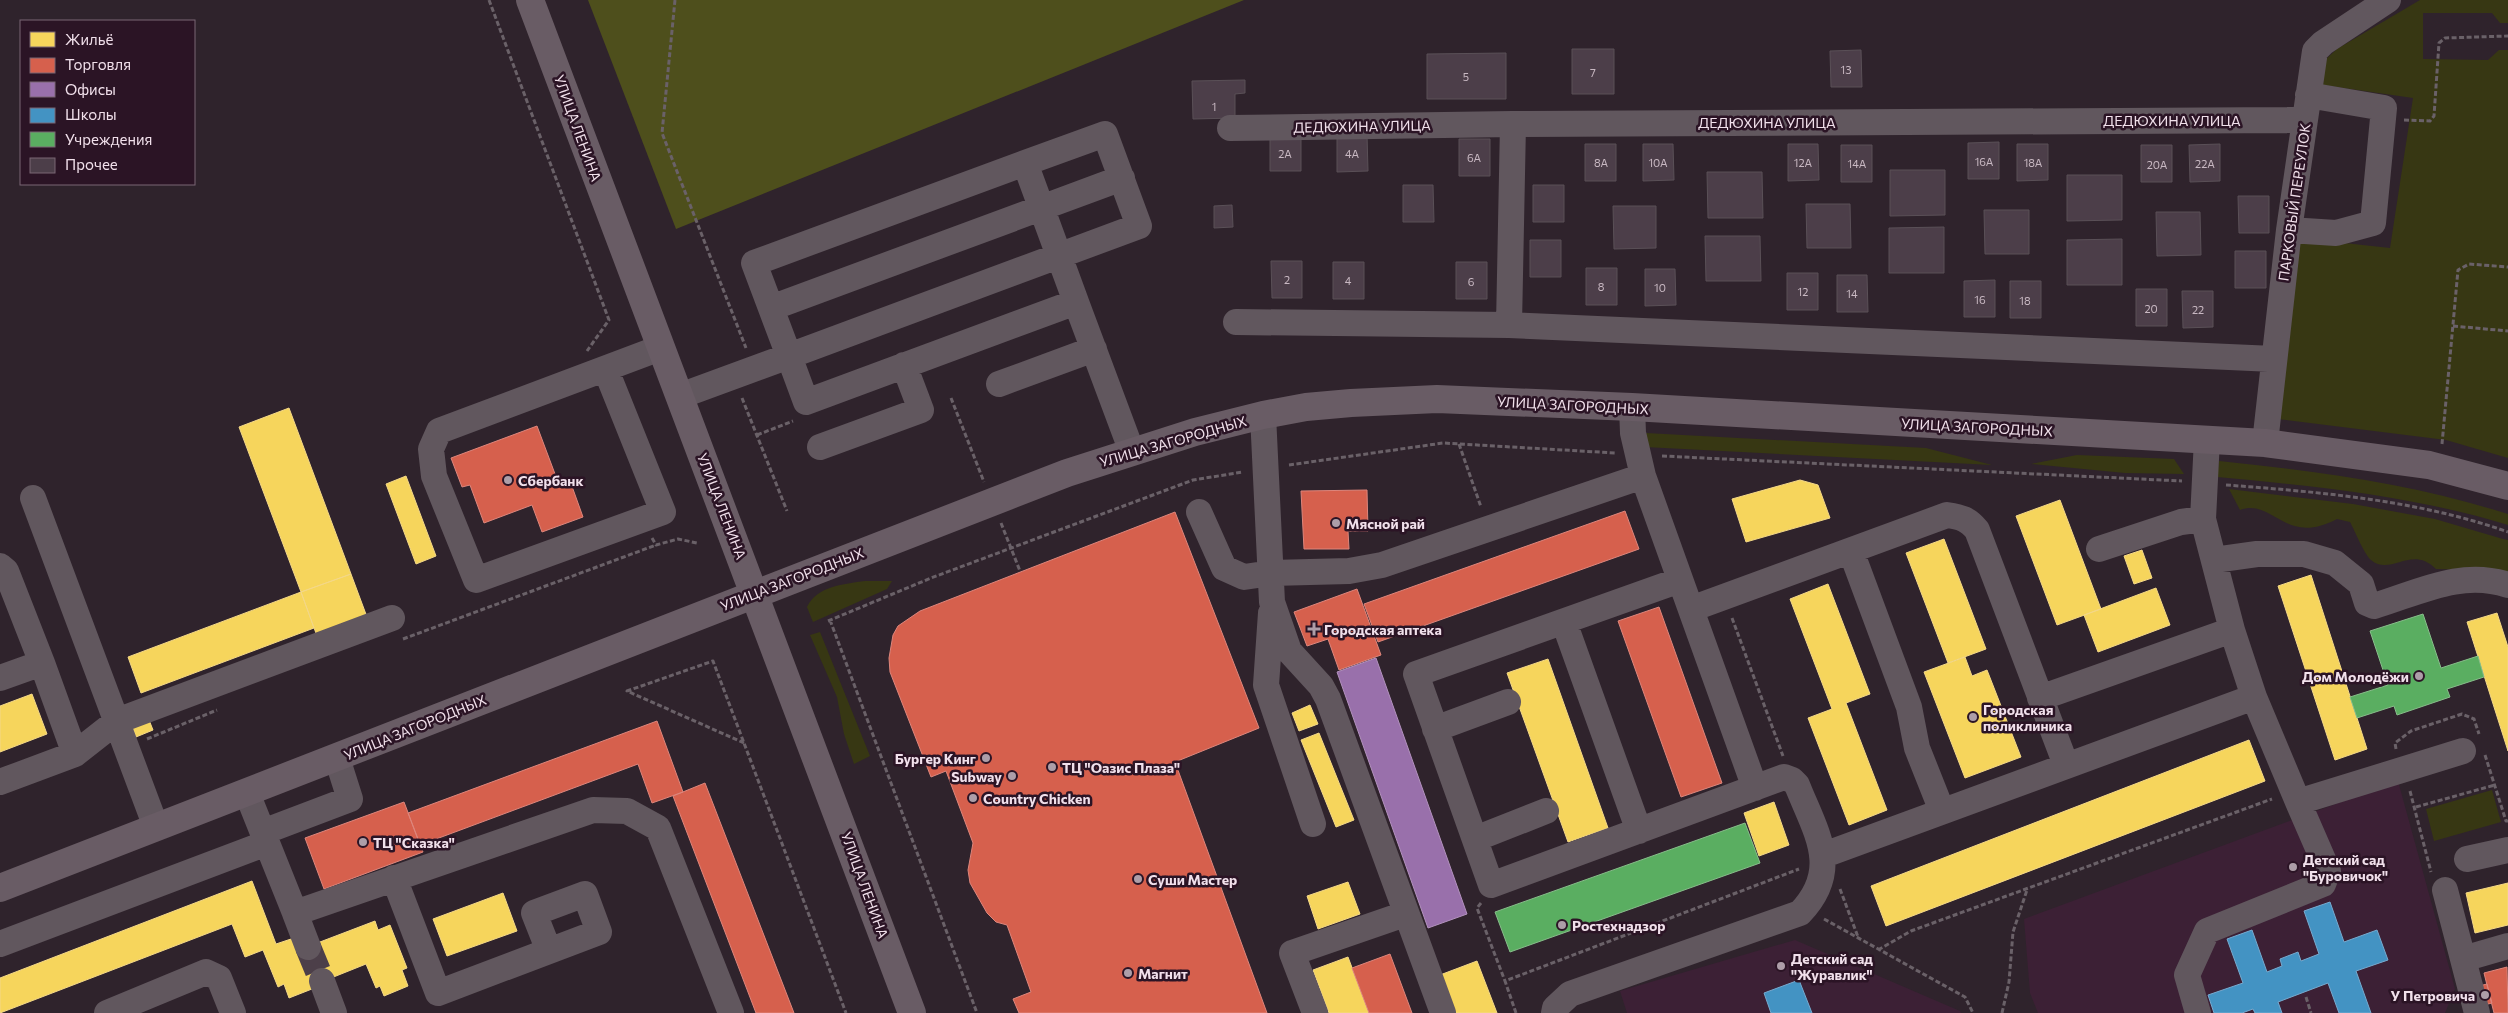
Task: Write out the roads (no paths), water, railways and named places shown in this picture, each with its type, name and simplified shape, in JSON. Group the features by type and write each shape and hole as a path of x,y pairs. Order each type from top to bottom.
{"main road":[{"name":"УЛИЦА ЛЕНИНА","path":"530,0 660,348 756,593 912,1013"},
{"name":"УЛИЦА ЗАГОРОДНЫХ","path":"0,888 1067,473 1195,432 1306,407 1437,399 1632,407 1940,426 2207,438 2347,452 2438,467 2508,486"}],"street":[{"name":"ПАРКОВЫЙ ПЕРЕУЛОК","path":"2265,443 2290,230 2315,52 2323,42 2388,0"},
{"name":"ДЕДЮХИНА УЛИЦА","path":"1230,128 1513,124 2306,107 2384,108 2373,223 2336,233 2290,230"},
{"path":"1509,325 1513,124"},
{"path":"680,396 744,373 789,356 1139,226 1105,134 754,263 789,356 806,402 1076,302"},
{"path":"1025,163 1132,452"},
{"path":"771,308 1122,178"},
{"path":"1236,322 1509,325 2274,360"},
{"path":"596,374 663,512 476,580 434,476 430,449 439,431 596,374 660,348"},
{"path":"999,384 1094,349"},
{"path":"820,447 921,410 904,365"},
{"path":"1632,407 1640,465 1755,788"},
{"path":"1264,415 1272,602 1266,685 1313,824"},
{"path":"2198,1013 2187,975 2207,930 2323,884 2328,871 2254,697 2232,630 2203,519 2207,438"},
{"path":"1199,512 1224,568 1244,577 1271,573 1349,571 1382,565 1489,529 1640,465"},
{"path":"33,498 156,827"},
{"path":"1691,609 1851,552 1947,515 1970,521 1977,530 2066,765"},
{"path":"2099,549 2180,522 2203,519"},
{"path":"1851,552 1909,707 1917,748 1942,811"},
{"path":"2214,560 2257,554 2304,554 2335,563 2361,584 2368,603 2374,606 2454,581 2480,580 2508,585"},
{"path":"0,566 6,571 75,754"},
{"path":"1554,1013 1555,1008 1570,994 1800,913 1814,899 1819,887 1824,856 1797,785 1792,780 1784,777 1491,885 1416,674 1680,580"},
{"path":"1272,602 1289,652 1321,686 1328,699 1442,1013"},
{"path":"0,782 75,754 116,721 392,618"},
{"path":"1564,622 1639,831"},
{"path":"2040,698 2232,630"},
{"path":"0,678 42,663"},
{"path":"1824,856 2254,697"},
{"path":"1435,729 1508,702"},
{"path":"2296,797 2402,770 2463,751"},
{"path":"0,944 265,838 350,799 337,758"},
{"path":"247,793 308,947"},
{"path":"294,913 593,810 627,811 658,828 731,1013"},
{"path":"1475,839 1546,811"},
{"path":"2466,859 2508,850"},
{"path":"394,878 438,993 549,951"},
{"path":"2439,886 2463,959 2477,1013"},
{"path":"1315,1013 1292,954 1405,914"},
{"path":"2463,959 2508,946"},
{"path":"106,1013 206,972 220,978 233,1013"},
{"path":"322,981 334,1013"}],"tunnel":[{"path":"308,947 322,981"}],"place":[{"name":"Сбербанк","path":"508,480"},
{"name":"Мясной рай","path":"1336,523"},
{"name":"Городская аптека","path":"1314,629"},
{"name":"Дом Молодёжи","path":"2419,676"},
{"name":"Городская поликлиника","path":"1973,717"},
{"name":"Бургер Кинг","path":"986,758"},
{"name":"ТЦ \"Оазис Плаза\"","path":"1052,767"},
{"name":"Subway","path":"1012,776"},
{"name":"Country Chicken","path":"973,798"},
{"name":"ТЦ \"Сказка\"","path":"363,842"},
{"name":"Детский сад \"Буровичок\"","path":"2293,867"},
{"name":"Суши Мастер","path":"1138,879"},
{"name":"Ростехнадзор","path":"1562,925"},
{"name":"Детский сад \"Журавлик\"","path":"1781,966"},
{"name":"Магнит","path":"1128,973"},
{"name":"У Петровича","path":"2485,995"}]}
